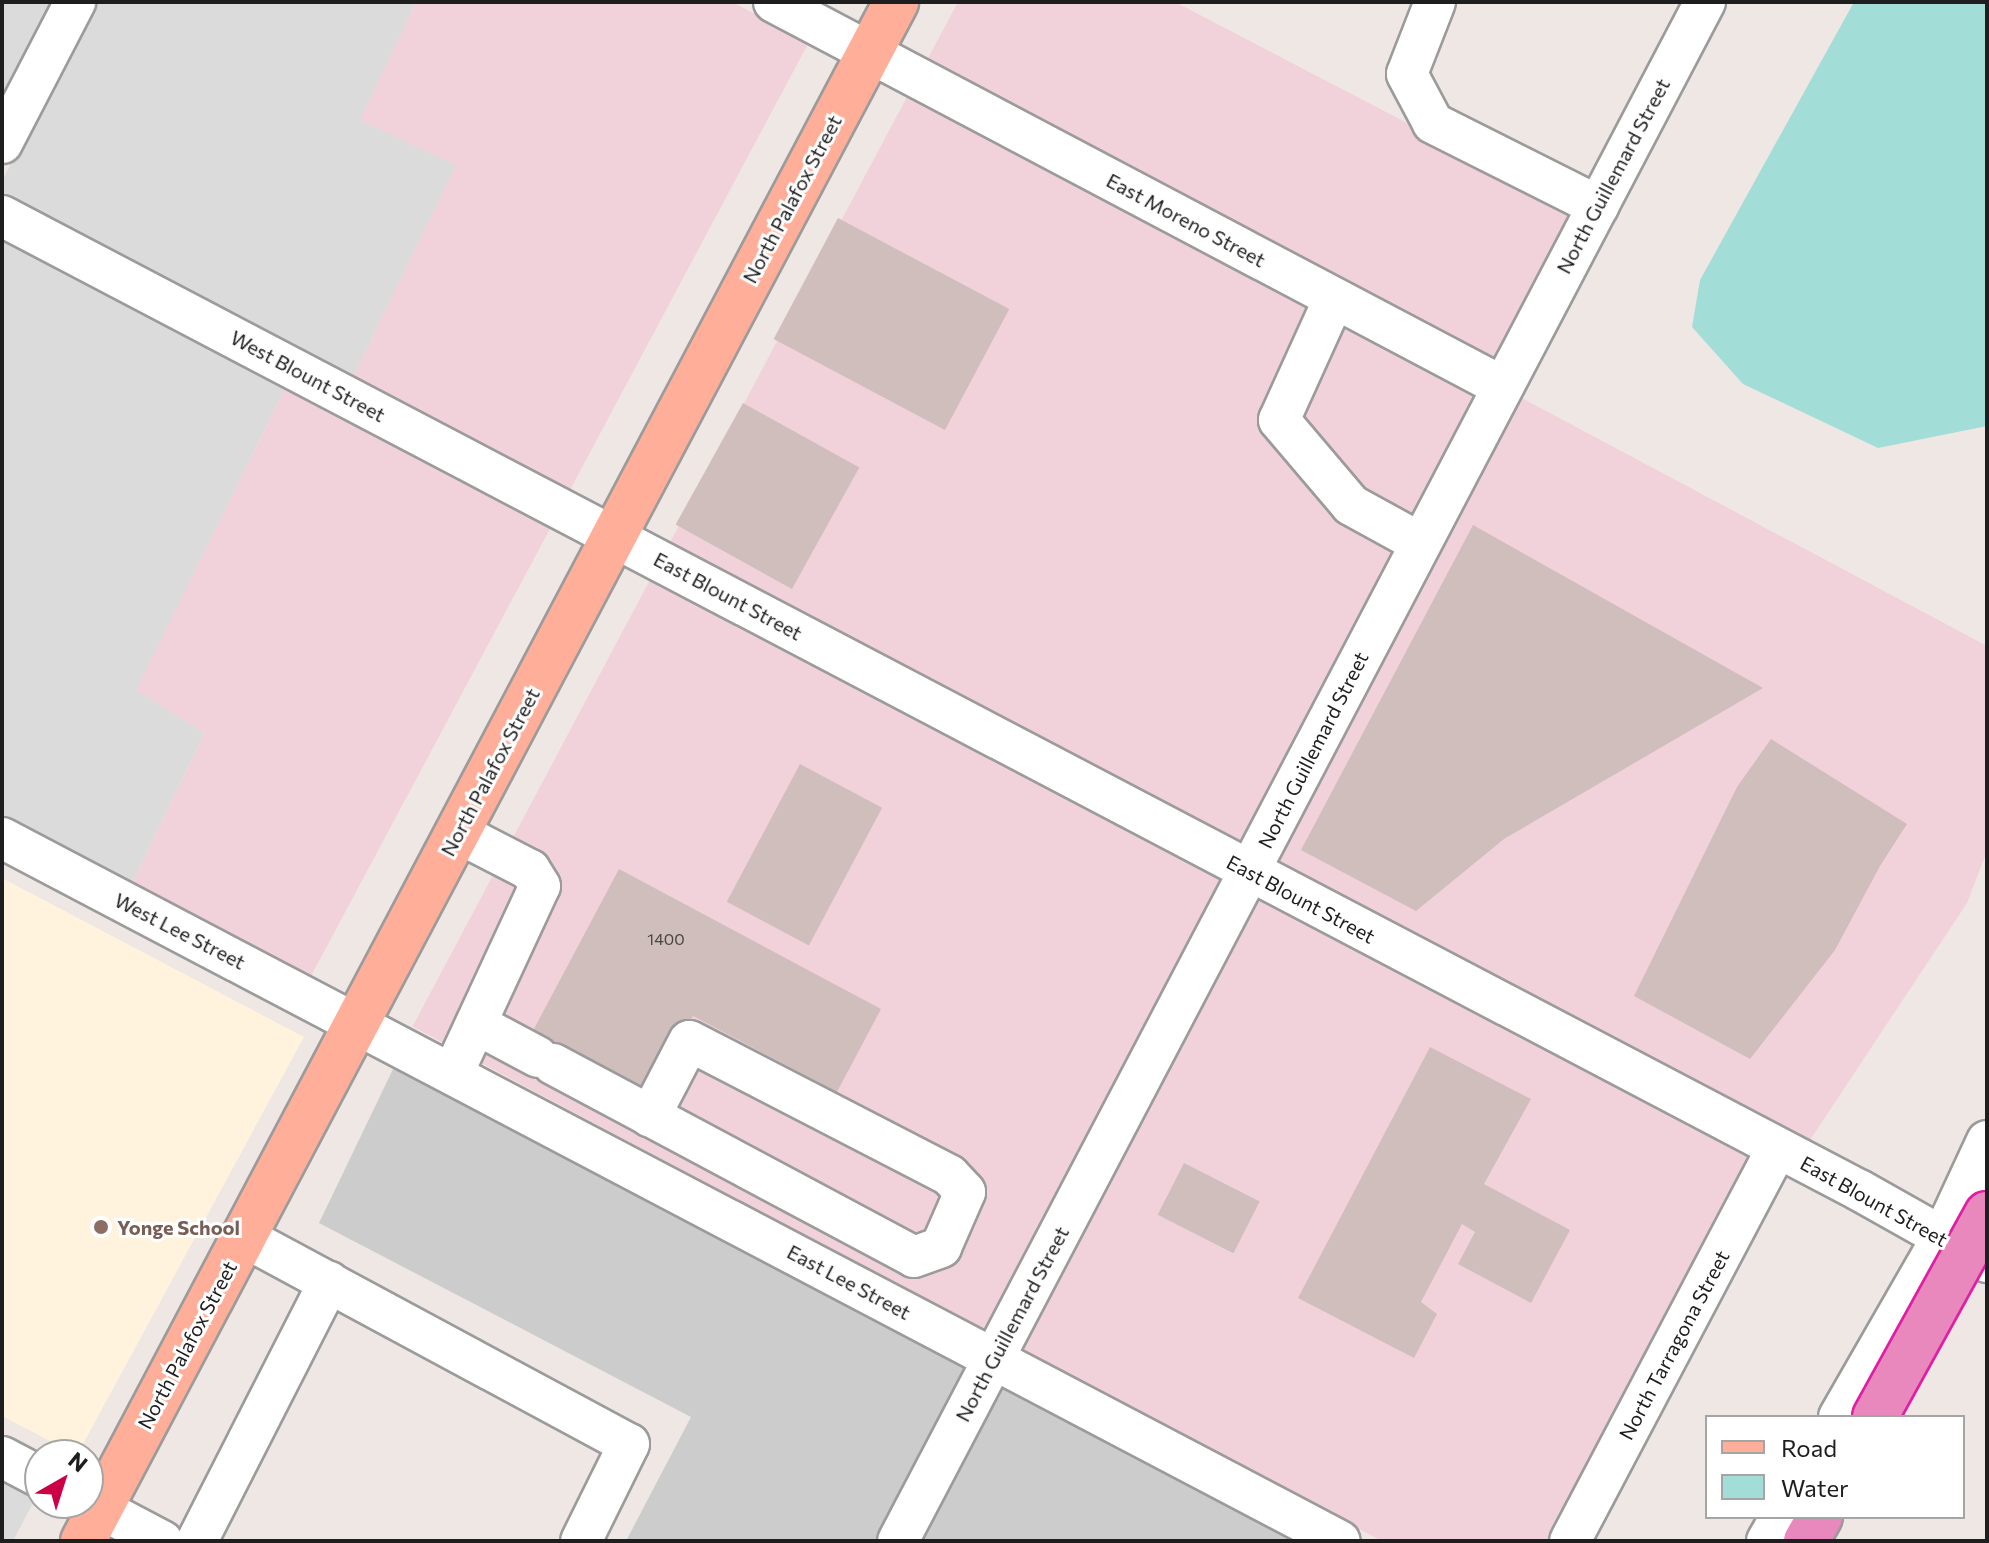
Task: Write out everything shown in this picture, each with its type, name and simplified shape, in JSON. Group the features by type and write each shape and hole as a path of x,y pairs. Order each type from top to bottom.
{"highway":[{"path":"1876,1415 1987,1214"},
{"path":"1806,1541 1819,1519"}],"main road":[{"name":"North Palafox Street","path":"104,1492 358,1023 896,2"}],"street":[{"path":"2,143 75,2"},
{"name":"East Moreno Street","path":"774,2 1503,387"},
{"path":"1435,2 1407,74 1433,123 1598,206"},
{"name":"North Guillemard Street","path":"898,1541 1598,206 1695,5"},
{"name":"West Blount Street","path":"2,216 615,536"},
{"path":"1334,299 1279,420 1351,505 1420,543"},
{"name":"East Blount Street","path":"615,536 1777,1148 1987,1262"},
{"path":"453,1073 540,886 530,870 458,833"},
{"name":"West Lee Street","path":"2,838 358,1023"},
{"name":"East Lee Street","path":"358,1023 1340,1541"},
{"path":"476,1024 914,1257"},
{"path":"650,1116 689,1041 949,1175 965,1192 941,1247 914,1257 891,1305"},
{"path":"1840,1415 1942,1238 1987,1141"},
{"name":"North Tarragona Street","path":"1570,1541 1777,1148"},
{"path":"244,1237 629,1444 581,1541"},
{"path":"197,1541 329,1282"},
{"path":"2,1457 24,1469"},
{"path":"96,1519 162,1541"},
{"path":"1767,1541 1780,1519"}],"shaded area":[{"path":"2,2 55,2 2,102"},
{"path":"95,2 416,2 361,120 457,165 353,377 2,193 2,181"},
{"path":"416,2 732,2 809,42 570,490 353,377 456,165 360,120"},
{"path":"958,2 1175,2 1576,211 1497,361 927,60"},
{"path":"908,95 1478,398 1240,845 670,542"},
{"path":"2,238 286,387 137,689 205,733 132,883 2,815"},
{"path":"286,387 552,525 311,976 132,883 205,733 136,690"},
{"path":"1518,396 1987,646 1987,851 1967,903 1808,1143 1275,862"},
{"path":"651,578 1224,883 986,1331 413,1027"},
{"name":"Yonge School","path":"2,878 304,1037 86,1439 46,1439 2,1416"},
{"path":"1256,897 1752,1157 1551,1541 1382,1541 1018,1349"},
{"path":"395,1065 969,1368 878,1541 626,1541 691,1417 319,1223"},
{"path":"1000,1384 1297,1541 918,1541"},
{"path":"2,1479 24,1491 24,1519 13,1541 2,1541"}],"water":[{"path":"1854,2 1987,2 1987,426 1878,448 1743,384 1692,327 1700,280"}],"building":[{"path":"838,218 1009,309 945,430 774,339"},
{"path":"743,403 859,467 792,589 676,525"},
{"path":"1473,525 1763,688 1504,839 1416,911 1301,850"},
{"path":"1771,739 1907,824 1880,866 1835,950 1750,1059 1634,996 1737,787"},
{"path":"800,764 882,808 809,945 727,902"},
{"path":"619,869 881,1009 837,1092 693,1016 646,1105 527,1042"},
{"path":"1430,1047 1531,1099 1484,1184 1570,1230 1531,1303 1458,1264 1475,1232 1462,1224 1421,1302 1437,1314 1414,1358 1298,1298"},
{"path":"1184,1163 1260,1202 1233,1253 1158,1215"}],"place":[{"name":"Yonge School","path":"101,1227"}]}
